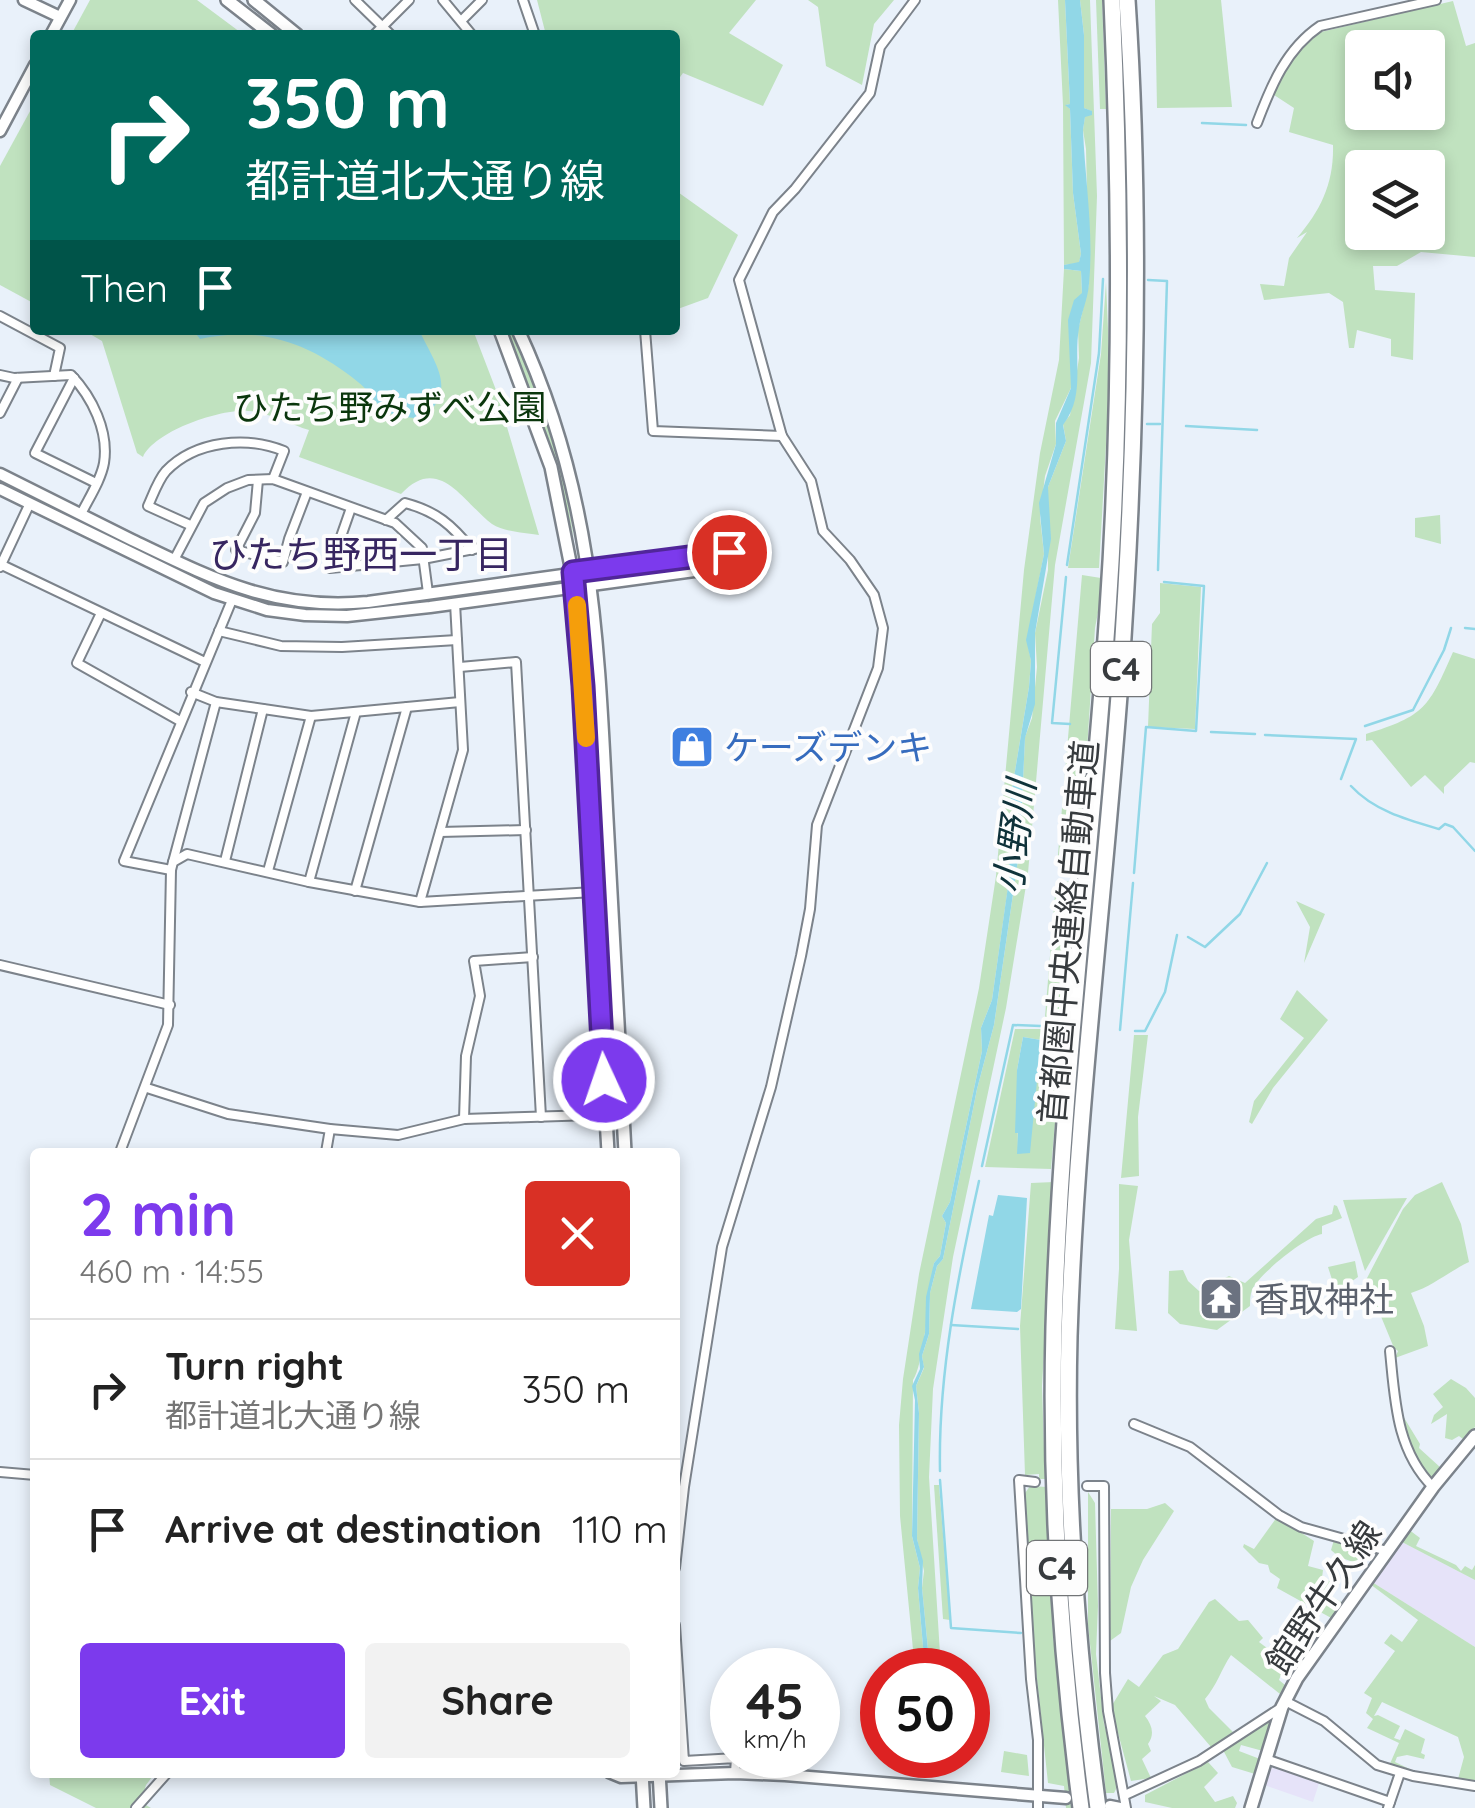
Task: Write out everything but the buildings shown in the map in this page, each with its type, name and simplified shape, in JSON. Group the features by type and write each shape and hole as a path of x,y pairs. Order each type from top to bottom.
{"highway":[{"name":"首都圏中央連絡自動車道","path":"1082,1808 1056,1560 1054,1327 1068,1075 1099,734 1118,432 1120,254 1112,0"},
{"name":"首都圏中央連絡自動車道","path":"1113,1808 1073,1560 1068,1468 1069,1338 1084,1079 1120,685 1132,474 1136,292 1128,0"}],"main road":[{"path":"227,0 266,30"},
{"path":"254,0 290,30"},
{"path":"502,335 551,466 575,587 608,1148"},
{"path":"520,335 567,462 590,569 626,1148"},
{"name":"館野牛久線","path":"1251,1808 1284,1704 1297,1678 1433,1486 1475,1436"},
{"path":"642,1778 644,1808"},
{"path":"659,1778 661,1808"}],"street":[{"path":"24,0 60,17"},
{"path":"54,30 70,0"},
{"path":"355,0 387,30"},
{"path":"379,30 409,0"},
{"path":"443,0 469,30"},
{"path":"462,20 482,0"},
{"path":"523,0 533,30"},
{"path":"680,1523 722,1246 771,1088 801,956 810,909 817,825 878,668 883,628 874,594 823,531 811,481 782,436 739,280 773,212 870,94 880,48 915,0"},
{"path":"1257,123 1274,78 1320,26 1436,0"},
{"path":"0,131 30,74"},
{"path":"0,316 30,332"},
{"path":"36,335 60,348 54,376"},
{"path":"646,335 653,432 782,436"},
{"path":"0,375 72,375 90,394 103,436 104,462 81,514"},
{"path":"0,414 18,378"},
{"path":"74,378 35,453 96,483"},
{"path":"190,525 148,506 164,472 191,454 227,442 263,442 284,451 273,480"},
{"path":"0,474 237,589 284,601 348,604 729,552 731,566 325,617 267,610 232,600 0,489"},
{"path":"258,480 254,514 236,550 283,562 308,492"},
{"path":"174,560 204,503 227,488 273,480 395,523 422,548 428,592"},
{"path":"386,520 405,503 429,509 453,526 472,550"},
{"path":"30,504 0,566 205,662"},
{"path":"351,508 330,568 423,559 504,544"},
{"path":"232,600 124,861 172,866 187,854 420,902 594,892"},
{"path":"420,902 464,750 455,603"},
{"path":"101,612 78,663 180,721"},
{"path":"219,630 281,646 342,647 457,640"},
{"path":"460,668 516,662 541,1116"},
{"path":"192,692 216,702 311,716 460,702"},
{"path":"122,1148 168,1025 172,866 216,702"},
{"path":"355,890 407,707"},
{"path":"225,861 262,709"},
{"path":"309,882 356,712"},
{"path":"268,871 311,716"},
{"path":"440,832 526,830"},
{"path":"464,1119 466,1056 480,996 474,961 533,957"},
{"path":"0,965 170,1005"},
{"path":"147,1088 228,1114 398,1135 464,1119 624,1119"},
{"path":"327,1148 330,1129"},
{"path":"1390,1351 1401,1434 1416,1466 1433,1486"},
{"path":"1134,1424 1190,1447 1301,1527 1387,1551"},
{"path":"0,1472 30,1475"},
{"path":"1035,1482 1019,1480 1038,1740 1038,1808"},
{"path":"1087,1486 1104,1486 1105,1673 1108,1711 1125,1795"},
{"path":"680,1701 684,1761 710,1760"},
{"path":"1113,1808 1125,1795 1199,1761 1284,1704 1324,1721 1369,1760 1400,1772 1475,1786"},
{"path":"1266,1759 1389,1805 1400,1772"},
{"path":"680,1774 710,1773"},
{"path":"136,1808 163,1778"},
{"path":"807,1778 1066,1798"}],"shaded area":[{"path":"1400,1541 1475,1580 1475,1647 1372,1582"},
{"path":"1275,1767 1319,1783 1313,1802 1264,1785 1269,1770"}],"green space":[{"path":"90,0 197,0 237,30 74,30"},
{"path":"537,0 756,0 729,33 783,65 763,106 683,73 680,77 680,30 545,30"},
{"path":"808,0 894,0 874,24 862,85 826,66 818,7"},
{"path":"1058,0 1065,0 1070,104 1066,105 1070,109 1073,193 1081,254 1079,263 1064,265 1063,105"},
{"path":"1080,0 1090,0 1097,196 1091,363 1055,565 1028,873 1006,1008 953,1257 933,1389 929,1477 940,1648 928,1648 924,1571 917,1539 916,1386 924,1368 930,1293 937,1266 943,1259 994,1025 1020,846 1025,737 1032,718 1037,667 1035,633 1048,570 1048,487 1066,441 1063,424 1070,415 1079,358 1078,330 1089,284 1083,130 1085,116 1091,111 1084,108"},
{"path":"1096,0 1102,0 1106,109 1100,109"},
{"path":"1155,0 1221,0 1232,107 1157,108"},
{"path":"1453,1 1466,46 1475,43 1475,257 1421,252 1397,266 1373,266 1375,290 1415,293 1413,360 1391,356 1391,339 1357,330 1354,348 1349,348 1343,302 1329,293 1264,300 1260,284 1284,286 1289,258 1307,232 1297,238 1319,206 1331,172 1333,145 1289,132 1294,108 1271,93 1302,47 1321,32"},
{"path":"30,111 30,301 0,285 0,166"},
{"path":"680,194 738,235 708,298 680,308"},
{"path":"1064,269 1081,271 1071,388 1055,421 1056,444 1045,476 1040,517 1044,554 1027,640 1031,661 1029,687 1010,801 1017,823 1011,840 992,1000 981,1028 982,1051 950,1202 942,1216 946,1223 940,1256 934,1263 923,1343 913,1380 912,1536 920,1568 923,1648 913,1648 900,1516 903,1379 919,1274 979,988 996,876 1024,570 1040,453 1059,360"},
{"path":"1106,282 1110,375 1099,568 1068,568 1101,354"},
{"name":"ひたち野みずべ公園","path":"92,335 475,335 496,390 539,535 492,524 450,485 439,480 427,478 401,494 299,457 309,430 255,412 221,414 174,430 143,457 137,453 102,341"},
{"path":"507,335 514,335 560,455 574,539 551,449"},
{"path":"1440,515 1441,544 1415,537 1415,518"},
{"path":"1082,575 1101,578 1079,871 1057,866"},
{"path":"1160,583 1201,587 1195,729 1148,727 1152,624 1160,613"},
{"path":"588,618 592,629 617,1075 612,1113 588,707 592,670"},
{"path":"1453,652 1475,659 1475,763 1470,762 1444,787 1444,794 1425,775 1411,787 1372,740 1366,741 1366,734 1401,721 1423,707"},
{"path":"1076,881 1051,1169 985,1167 1015,1029 1044,1029 1056,882","holes":["1023,1037 1041,1040 1035,1083 1018,1154 1017,1070"]},
{"path":"1296,901 1325,914 1304,963 1310,927"},
{"path":"1297,990 1328,1020 1273,1088 1252,1124 1249,1122 1254,1101 1304,1038 1280,1019"},
{"path":"1134,1035 1148,1035 1138,1117 1139,1176 1121,1178"},
{"path":"1054,1182 1042,1386 1045,1479 1039,1479 1039,1474 1025,1475 1020,1326 1031,1183"},
{"path":"1442,1182 1461,1224 1469,1262 1411,1293 1428,1346 1395,1358 1398,1351 1366,1280 1403,1209 1415,1195"},
{"path":"1119,1184 1138,1186 1129,1240 1137,1331 1115,1329"},
{"path":"1407,1198 1365,1271 1343,1200"},
{"path":"1334,1205 1342,1218 1322,1226 1322,1234 1273,1266 1256,1283 1250,1306 1217,1330 1180,1324 1168,1313 1169,1271 1183,1270 1199,1291 1229,1276 1245,1283 1316,1219 1332,1214"},
{"path":"1355,1261 1358,1277 1336,1292 1328,1267"},
{"path":"1451,1379 1475,1398 1475,1427 1463,1439 1445,1438 1447,1414 1431,1424 1443,1407 1433,1394"},
{"path":"1403,1416 1419,1448 1441,1468 1431,1479 1412,1450"},
{"path":"934,1485 939,1485 950,1620 943,1619"},
{"path":"1030,1486 1047,1487 1053,1635 1071,1808 1066,1808 1064,1786 1048,1783 1023,1496"},
{"path":"1088,1492 1095,1503 1096,1654 1104,1724 1120,1781 1114,1793 1106,1793 1088,1625"},
{"path":"1165,1503 1174,1511 1131,1587 1121,1633 1110,1641 1111,1509 1147,1509"},
{"path":"1277,1517 1314,1541 1308,1566 1323,1570 1322,1578 1335,1583 1331,1596 1343,1603 1333,1619 1277,1588 1280,1579 1243,1547 1244,1544 1254,1549"},
{"path":"1408,1529 1420,1538 1416,1546 1461,1571 1465,1566 1472,1570 1475,1565 1475,1580 1400,1541"},
{"path":"1334,1540 1363,1547 1356,1563 1331,1550"},
{"path":"1372,1582 1475,1647 1475,1782 1458,1779 1464,1757 1458,1737 1382,1702 1374,1716 1400,1726 1394,1738 1400,1740 1405,1729 1425,1739 1421,1753 1424,1759 1407,1755 1397,1757 1395,1762 1420,1774 1389,1766 1399,1743 1367,1728 1373,1719 1366,1713 1372,1698 1364,1693 1395,1651 1384,1643 1391,1634 1402,1642 1418,1620"},
{"path":"1215,1599 1239,1621 1248,1620 1263,1638 1259,1642 1273,1647 1283,1669 1279,1680 1285,1685 1280,1694 1231,1655 1205,1699 1233,1732 1211,1747 1175,1705 1154,1696 1161,1701 1145,1716 1152,1730 1148,1744 1151,1751 1142,1759 1151,1778 1131,1781 1111,1707 1128,1679 1139,1687 1163,1655 1178,1649 1209,1602"},
{"path":"1263,1720 1270,1721 1263,1751 1241,1745 1239,1751 1260,1759 1255,1774 1232,1767 1223,1750"},
{"path":"1004,1751 1027,1755 1029,1776 1001,1772"},
{"path":"1208,1762 1218,1773 1204,1787 1215,1802 1233,1796 1235,1808 1172,1808 1145,1802 1145,1795"},
{"path":"49,1778 151,1778 141,1802 151,1808 96,1808 50,1785"}],"water":[{"name":"小野川","path":"1065,0 1080,0 1084,108 1092,111 1092,115 1085,117 1083,130 1090,226 1089,284 1079,328 1074,402 1063,425 1066,441 1048,487 1051,539 1035,633 1035,704 1025,738 1020,846 994,1025 943,1259 937,1266 930,1293 929,1334 922,1356 924,1367 916,1386 917,1539 923,1561 928,1648 923,1648 920,1568 912,1536 912,1386 920,1369 926,1297 946,1223 942,1216 950,1202 982,1051 981,1028 992,1000 1011,840 1017,823 1010,801 1029,687 1031,661 1026,640 1044,554 1039,503 1056,444 1056,423 1071,388 1068,320 1074,300 1082,293 1081,271 1064,269 1064,265 1079,262 1081,254 1073,193 1070,109 1065,105 1070,104"},
{"path":"254,335 422,335 437,366 439,398 421,419 388,412 362,385 322,357"},
{"path":"1023,1037 1041,1040 1030,1153 1017,1154 1017,1070"},
{"path":"998,1195 1027,1198 1021,1309 1017,1312 971,1309 989,1215 993,1216"}],"waterway":[{"path":"1202,123 1246,125"},
{"path":"1067,565 1099,353 1103,279"},
{"path":"1148,280 1167,281 1158,570"},
{"path":"1147,424 1160,424"},
{"path":"1186,426 1257,430"},
{"path":"1066,577 1052,723 1070,724"},
{"path":"1134,873 1146,727 1196,731 1204,586 1164,582"},
{"path":"1365,726 1413,710 1451,628"},
{"path":"1465,628 1475,629"},
{"path":"1211,732 1255,734"},
{"path":"1265,735 1356,739 1341,779"},
{"path":"1351,786 1392,814 1439,829 1445,824 1453,827 1475,851"},
{"path":"1188,937 1205,947 1240,914 1267,863"},
{"path":"1120,1030 1133,883"},
{"path":"1135,1031 1145,1031 1165,992 1177,935"},
{"path":"982,1166 1013,1025 1041,1026"},
{"path":"940,1471 946,1362 979,1181"},
{"path":"951,1325 1018,1329"},
{"path":"940,1480 951,1628 1021,1633"}],"slow traffic":[{"path":"577,605 586,738"}],"place":[{"name":"ケーズデンキ","path":"692,747"},
{"name":"香取神社","path":"1221,1299"}],"district":[{"name":"ひたち野西一丁目","path":"361,554"}],"route":[{"path":"604,1080 583,686 573,572 729,552"}]}
